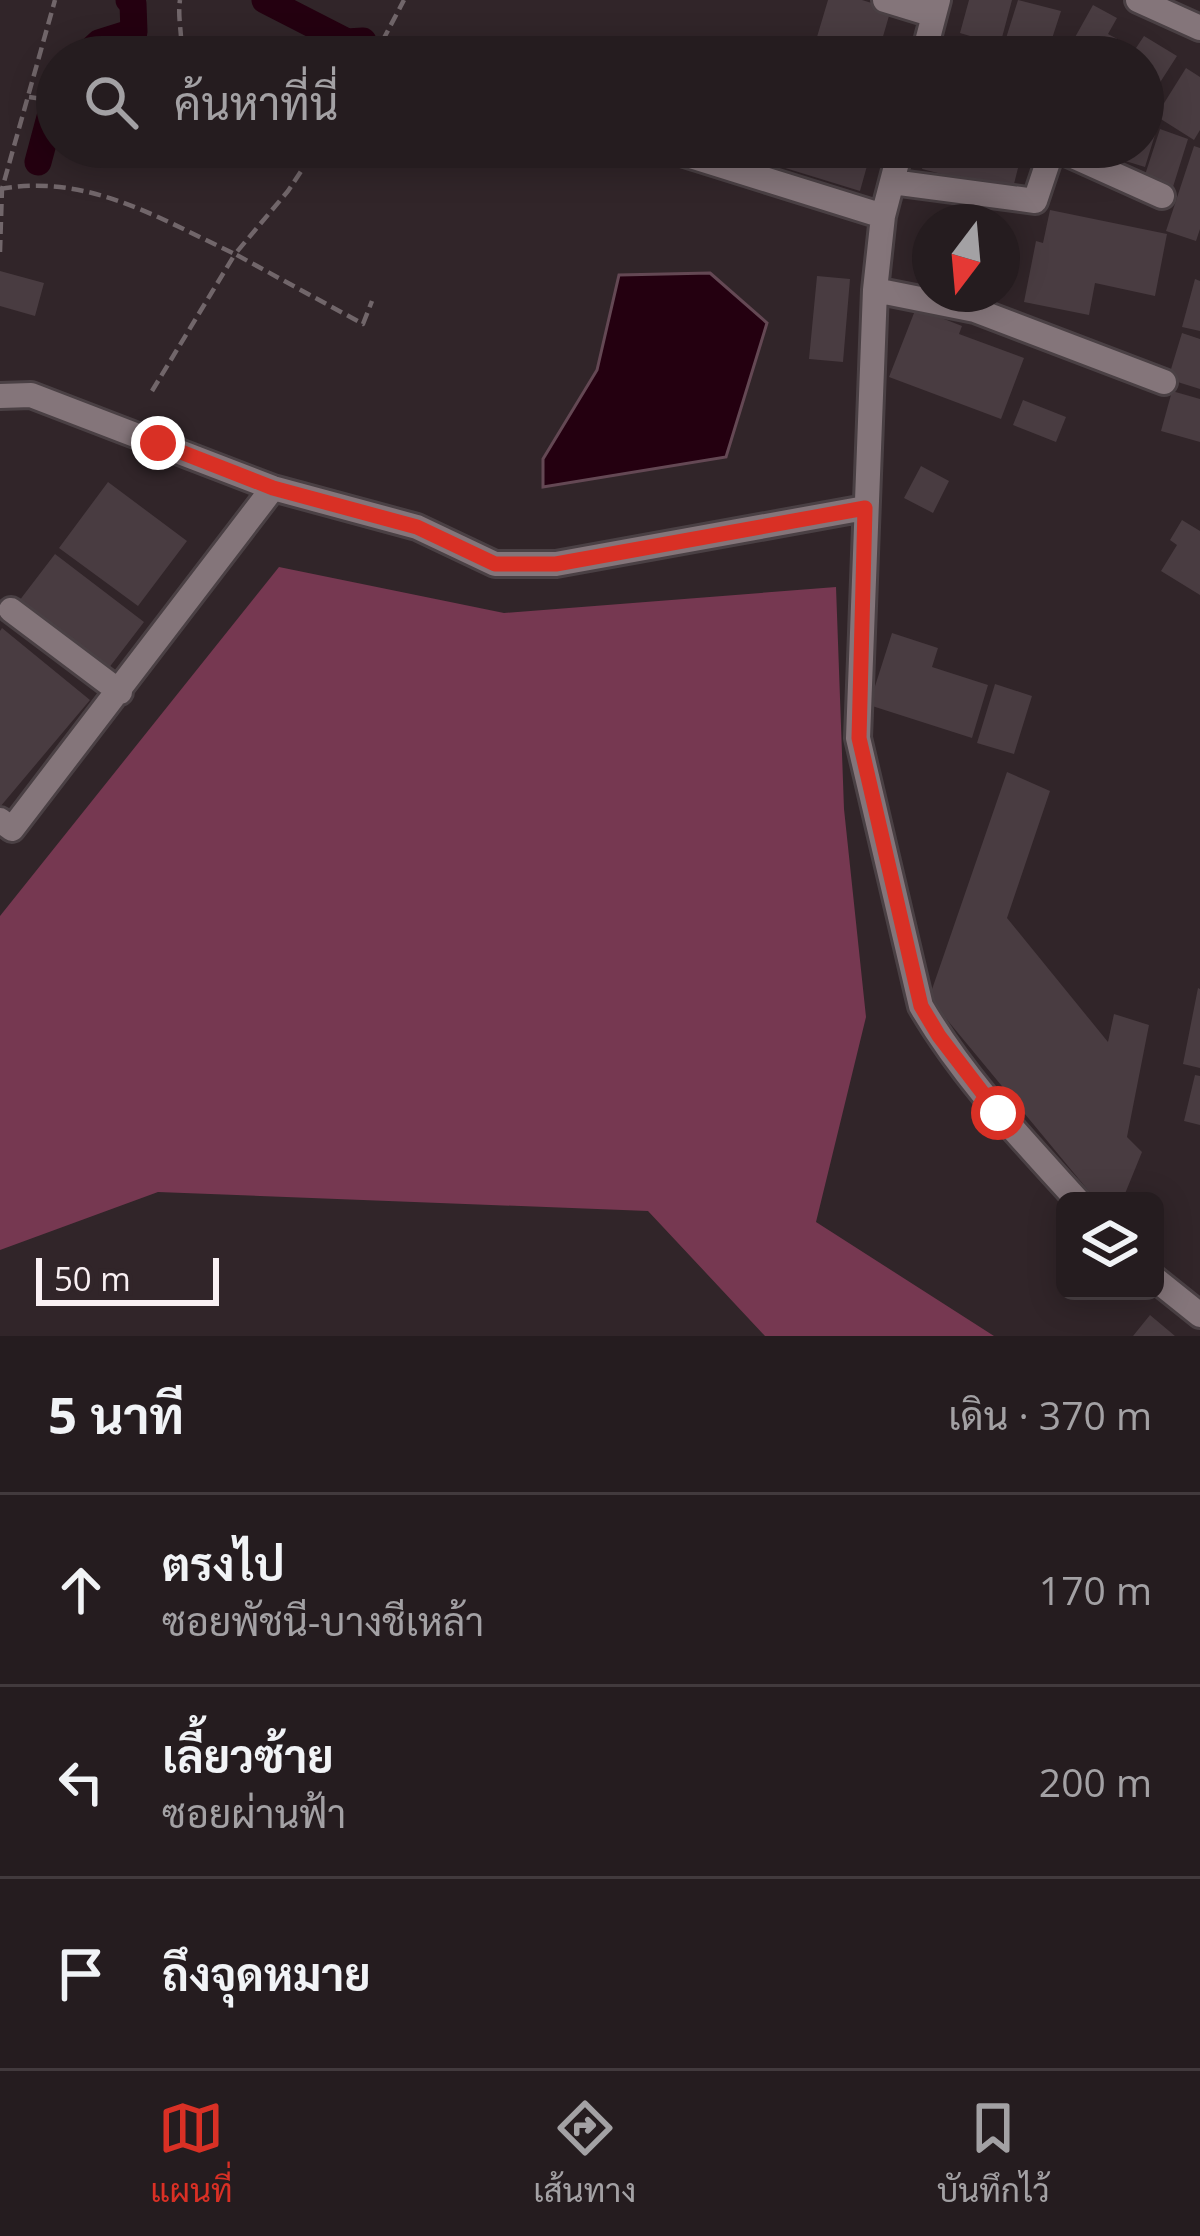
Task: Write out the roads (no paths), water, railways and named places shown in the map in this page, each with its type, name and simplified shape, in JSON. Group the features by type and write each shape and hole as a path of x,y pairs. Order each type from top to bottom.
{"street":[{"path":"885,0 936,8"},
{"path":"1141,0 1200,28"},
{"path":"729,168 883,216"},
{"path":"896,168 883,216 874,290 859,738 921,1006 998,1113 1070,1192"},
{"path":"892,182 1035,201 1046,168"},
{"path":"1100,168 1162,196"},
{"path":"874,290 975,310 1164,382"},
{"path":"0,396 32,395 273,488 417,527 495,564 556,564 865,508"},
{"path":"0,820 12,829 273,488"},
{"path":"11,610 120,692"},
{"path":"1164,1286 1200,1315"}],"waterway":[{"path":"121,36 134,32 129,0"},
{"path":"265,0 335,36"}]}
